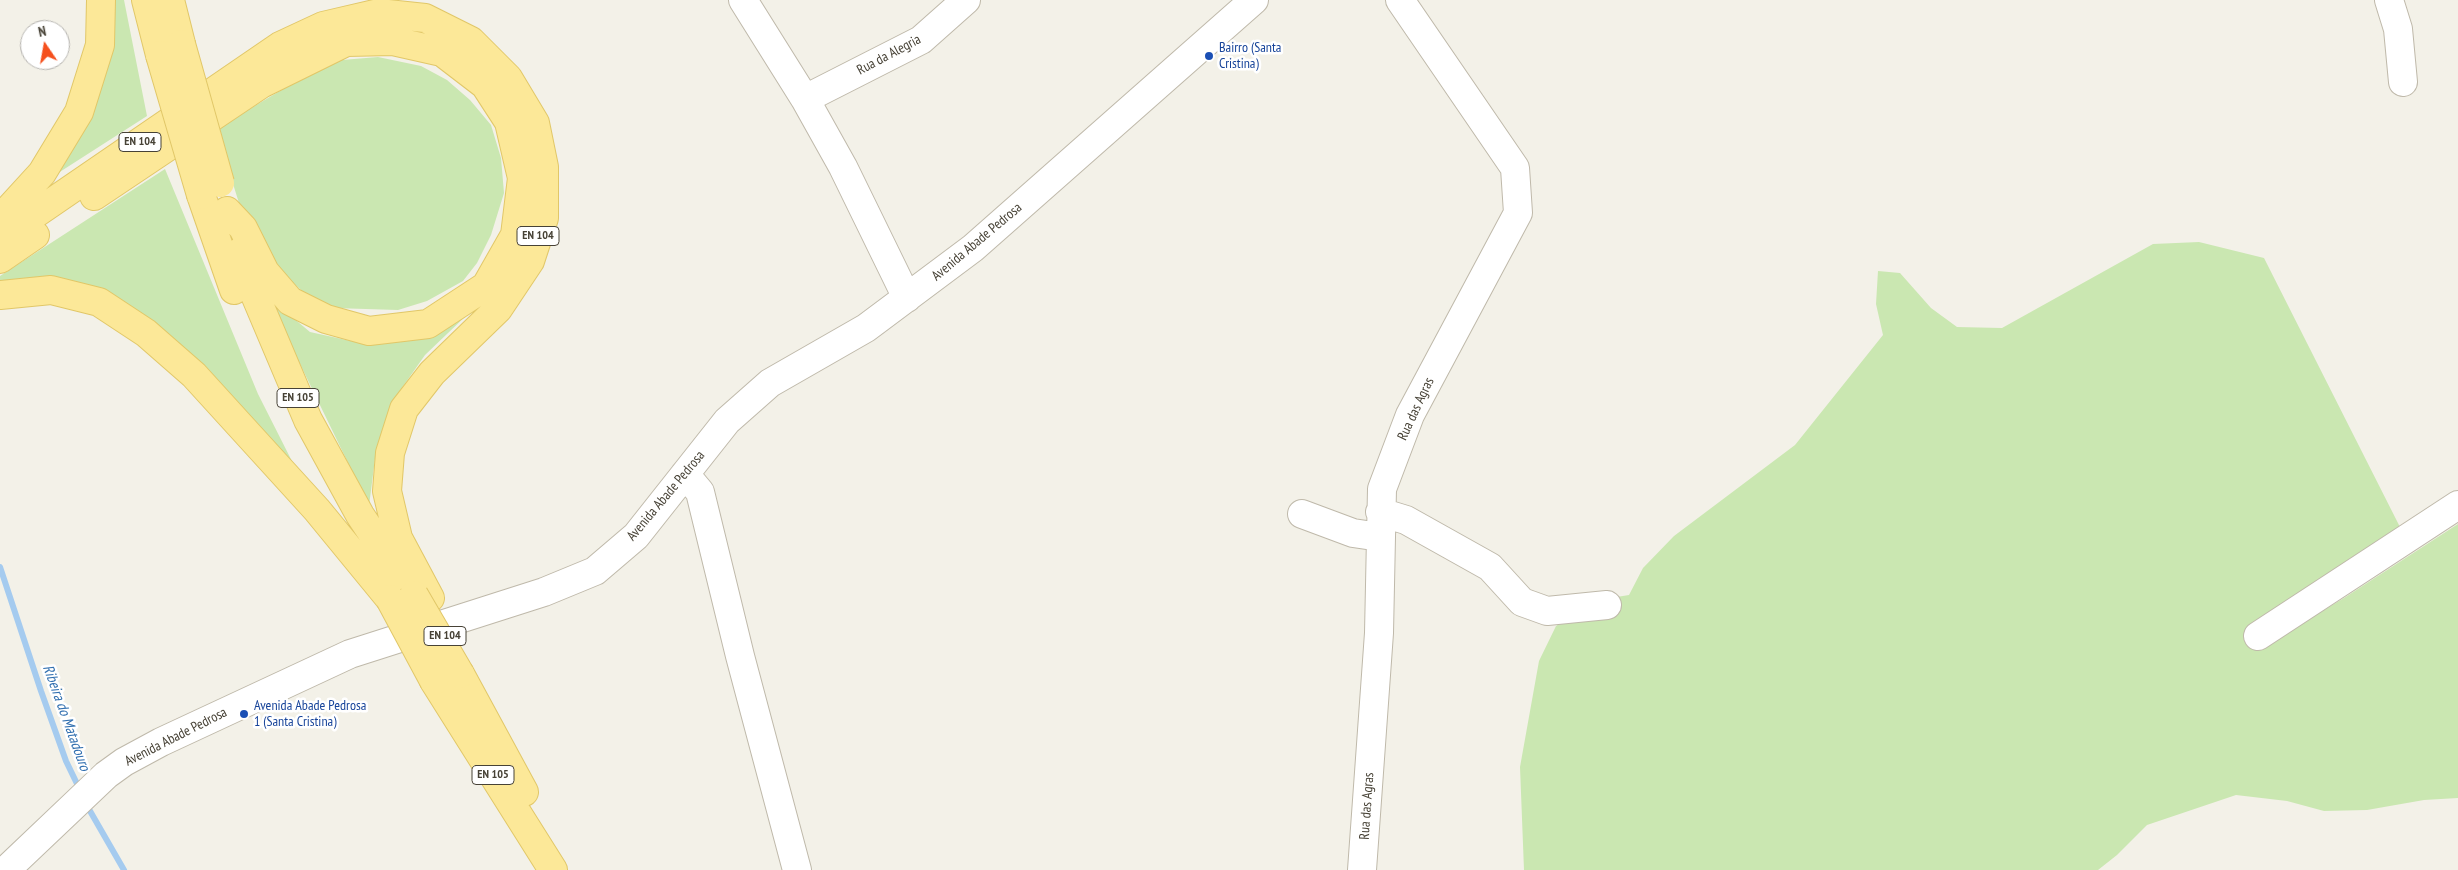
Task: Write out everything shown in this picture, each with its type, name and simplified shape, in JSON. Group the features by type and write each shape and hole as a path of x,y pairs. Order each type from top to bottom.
{"main road":[{"path":"0,219 42,173 79,112 100,44 101,0"},
{"name":"EN 105","path":"146,0 170,49 211,189 228,276 294,431 348,522 411,597"},
{"name":"EN 105","path":"170,0 170,49"},
{"name":"EN 104","path":"0,238 280,46 323,26 379,13 425,18 471,41 508,78 535,123 544,166 544,218 530,261 498,308 432,373 404,409 390,453 387,491 411,597"},
{"name":"EN 104","path":"0,259 261,84 346,42 393,41 442,52 485,85 509,122 522,178 515,235 486,286 428,324 369,331 326,319 290,301 265,272 243,228 227,210"},
{"name":"EN 105","path":"211,189 227,210 247,276 308,420 360,515 411,597 434,681 553,870"},
{"name":"EN 104","path":"0,295 51,290 99,302 146,333 194,375 317,510 411,597 460,674"},
{"name":"EN 105","path":"460,674 566,870"}],"street":[{"path":"743,0 805,99 843,167 907,298"},
{"name":"Rua da Alegria","path":"805,99 921,40 966,0"},
{"name":"Avenida Abade Pedrosa","path":"6,870 106,775 124,762 161,742 350,654 544,592 595,571 636,536 728,421 770,383 866,328 973,248 1254,0"},
{"name":"Rua das Agras","path":"1362,870 1378,633 1382,489 1410,415 1518,213 1515,168 1400,0"},
{"path":"2389,0 2398,29 2403,82"},
{"path":"685,474 700,492 740,656 797,870"},
{"path":"2258,636 2458,505"},
{"path":"1302,514 1353,533 1380,524 1406,520 1490,567 1522,602 1547,611 1607,605"}],"green space":[{"path":"108,0 124,0 147,116 41,184"},
{"path":"378,57 421,66 447,80 470,100 491,125 501,158 504,193 491,235 477,263 463,281 427,301 398,310 333,308 302,291 264,256 243,216 216,129 305,76 342,60"},
{"path":"165,169 258,394 303,483 131,310 0,284 0,276"},
{"path":"2199,242 2264,258 2402,531 2261,648 2344,598 2458,524 2458,798 2424,800 2367,810 2324,811 2287,801 2236,795 2147,825 2117,855 2098,870 1524,870 1520,767 1539,661 1556,626 1598,600 1629,595 1643,568 1674,536 1795,445 1883,335 1876,304 1878,271 1900,273 1931,308 1957,327 2002,328 2153,244"},
{"path":"267,296 310,332 360,343 470,312 425,355 392,402 376,451 369,506"}],"waterway":[{"name":"Ribeira do Matadouro","path":"0,567 66,761 80,790"},
{"name":"Ribeira do Matadouro","path":"86,804 124,870"}],"place":[{"name":"Bairro (Santa Cristina)","path":"1209,56"},
{"name":"Avenida Abade Pedrosa 1 (Santa Cristina)","path":"244,714"}]}
